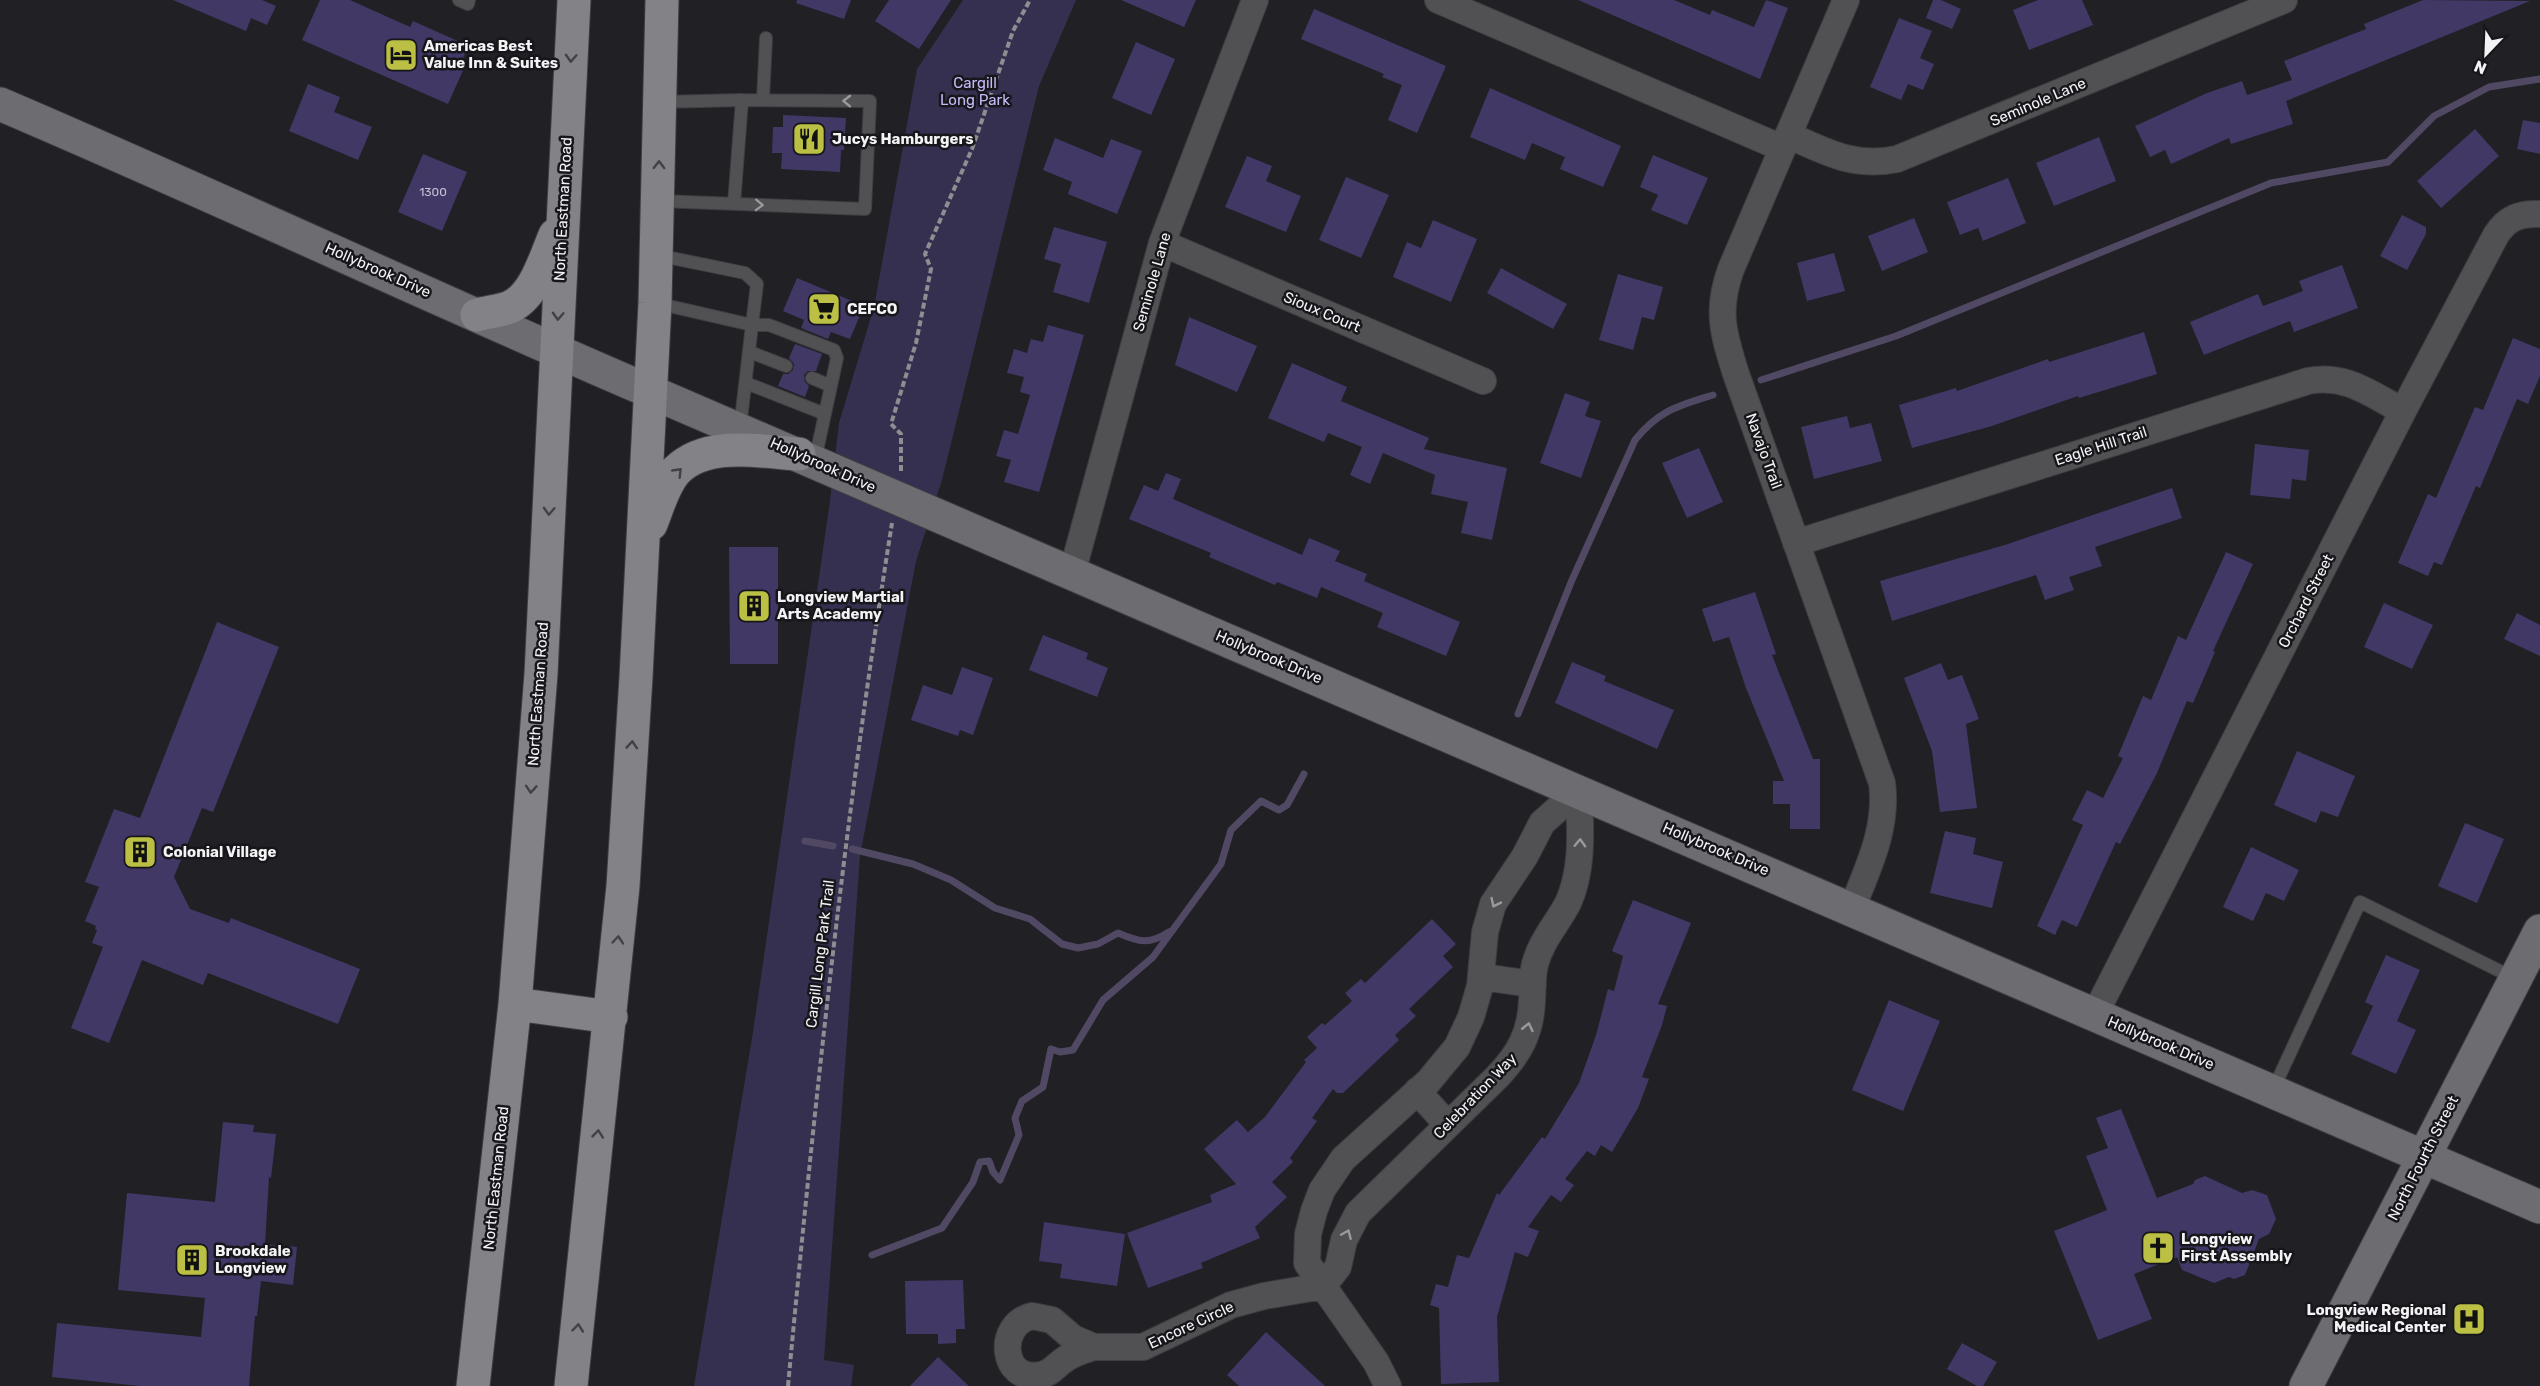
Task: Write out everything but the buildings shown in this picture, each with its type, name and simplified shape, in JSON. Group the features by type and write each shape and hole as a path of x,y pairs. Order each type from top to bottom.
{"main road":[{"name":"North Eastman Road","path":"473,1386 515,1004 541,674 574,0"},
{"path":"571,1386 623,886 655,303 662,0"},
{"name":"Hollybrook Drive","path":"0,104 557,351 1579,790 2540,1207"},
{"path":"477,315 511,306 529,291 563,217"},
{"path":"643,542 668,484 677,470 687,463 715,451 807,458"},
{"name":"North Fourth Street","path":"2306,1386 2540,931"},
{"path":"515,1004 611,1017"}],"street":[{"name":"Seminole Lane","path":"1072,573 1162,243 1255,0"},
{"name":"Seminole Lane","path":"1438,0 1785,142 1852,162 1874,163 1897,159 2284,0"},
{"name":"Navajo Trail","path":"1846,0 1731,268 1723,293 1721,311 1729,352 1882,783 1884,809 1880,833 1852,908"},
{"name":"Orchard Street","path":"2095,1014 2403,411 2499,230 2515,217 2540,214"},
{"name":"Sioux Court","path":"1162,243 1483,381"},
{"name":"Eagle Hill Trail","path":"1796,543 2308,381 2326,378 2345,381 2403,411"},
{"path":"1389,1386 1376,1362 1307,1263 1310,1222 1322,1190 1350,1150 1436,1073 1457,1047 1471,1017 1482,977 1485,932 1494,904 1525,856 1542,823 1579,790"},
{"name":"Celebration Way","path":"1323,1286 1338,1267 1344,1240 1359,1212 1517,1054 1527,1035 1536,963 1542,946 1566,906 1573,887 1581,847 1579,790"},
{"path":"1482,977 1533,984"},
{"path":"1417,1091 1448,1125"},
{"name":"Encore Circle","path":"1094,1347 1143,1347 1231,1305 1323,1286"}],"lane":[{"path":"459,0 468,4 469,0"},
{"path":"763,100 766,38"},
{"path":"734,204 742,100"},
{"path":"659,201 866,209 870,101 660,102"},
{"path":"657,255 745,273 757,284 740,429"},
{"path":"655,303 752,325 769,325 834,350 837,358 825,414 807,458"},
{"path":"750,352 786,366"},
{"path":"812,378 831,386"},
{"path":"746,383 825,414"},
{"path":"2272,1091 2360,902 2515,979"}],"path":[{"path":"902,468 901,434 891,424 916,343 931,268 925,254 972,149 1013,31 1030,0"},
{"name":"Cargill Long Park Trail","path":"788,1386 824,1016 856,758 892,528"}],"green space":[{"name":"Cargill Long Park","path":"963,0 1076,0 1039,86 942,480 916,561 860,856 824,1360 854,1365 851,1386 694,1386 753,1032 829,508 839,423 874,307 917,69"}],"waterway":[{"path":"1761,380 1896,336 2271,183 2388,162 2434,116 2489,87 2540,79"},
{"path":"1518,714 1572,580 1635,440 1661,415 1679,406 1713,395"},
{"path":"872,1255 942,1228 973,1182 980,1162 989,1161 993,1172 1000,1180 1019,1135 1015,1118 1022,1101 1043,1087 1051,1049 1060,1052 1073,1050 1103,1000 1153,957 1221,864 1231,830 1261,801 1279,810 1287,805 1304,774"},
{"path":"805,841 833,846"},
{"path":"852,849 913,864 951,880 995,908 1030,919 1062,944 1078,948 1098,944 1118,933 1144,941 1156,939 1169,932"}],"place":[{"name":"Americas Best Value Inn & Suites","path":"401,55"},
{"name":"Jucys Hamburgers","path":"809,139"},
{"name":"CEFCO","path":"824,309"},
{"name":"Longview Martial Arts Academy","path":"754,606"},
{"name":"Colonial Village","path":"140,852"},
{"name":"Longview First Assembly","path":"2158,1248"},
{"name":"Brookdale Longview","path":"192,1260"},
{"name":"Longview Regional Medical Center","path":"2469,1319"}]}
